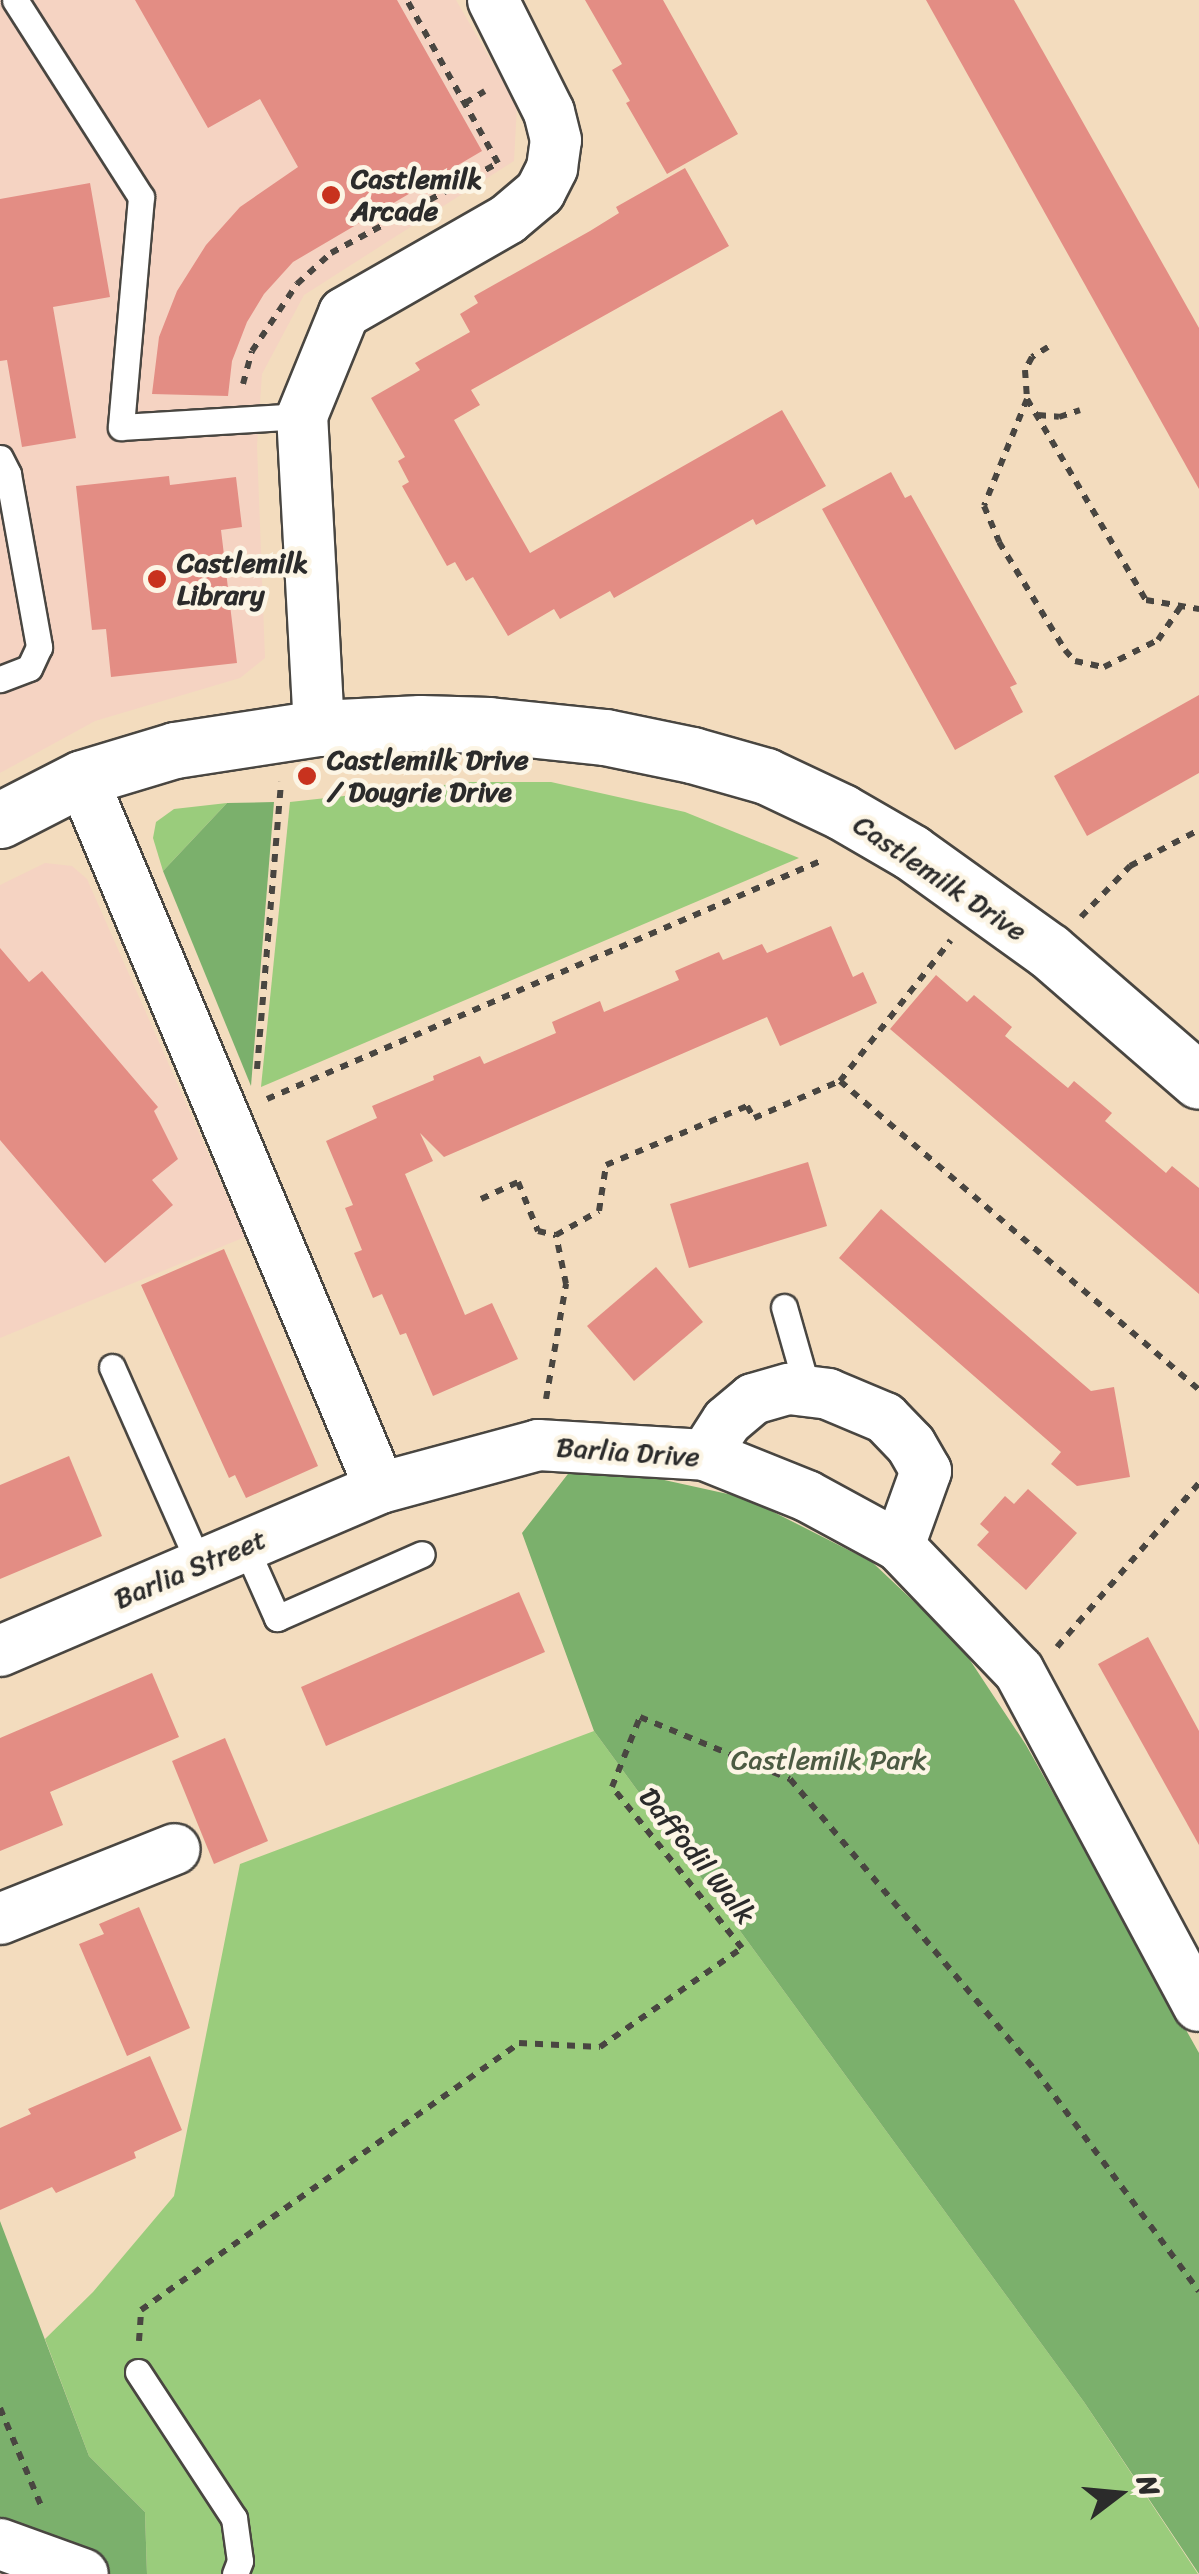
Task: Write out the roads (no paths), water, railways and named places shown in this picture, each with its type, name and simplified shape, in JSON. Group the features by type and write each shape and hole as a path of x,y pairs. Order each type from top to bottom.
{"street":[{"path":"302,730 302,416 344,313 508,218 540,192 552,168 556,140 549,112 493,0"},
{"name":"Castlemilk Drive","path":"0,820 82,778 175,750 302,730 420,722 605,737 766,776 881,835 1049,952 1199,1081"},
{"path":"82,778 239,1111 380,1488"},
{"path":"706,1455 727,1421 753,1399 789,1389 828,1394 885,1418 911,1445 926,1471 899,1546"},
{"name":"Barlia Drive","path":"380,1488 538,1445 706,1455 807,1496 899,1546 1018,1672 1199,2006"},
{"name":"Barlia Street","path":"0,1651 380,1488"},
{"path":"0,1919 175,1849"},
{"path":"0,2544 75,2571"}],"lane":[{"path":"14,0 141,197 121,426 302,416"},
{"path":"0,458 8,474 38,647 29,668 0,679"},
{"path":"784,1307 808,1391"},
{"path":"112,1367 200,1566"},
{"path":"245,1546 277,1618 422,1554"},
{"path":"138,2372 234,2518 240,2561 235,2574"}],"place":[{"name":"Castlemilk Arcade","path":"331,195"},
{"name":"Castlemilk Library","path":"157,579"},
{"name":"Castlemilk Drive / Dougrie Drive","path":"307,776"}],"park label":[{"name":"Castlemilk Park","path":"829,1760"}]}
